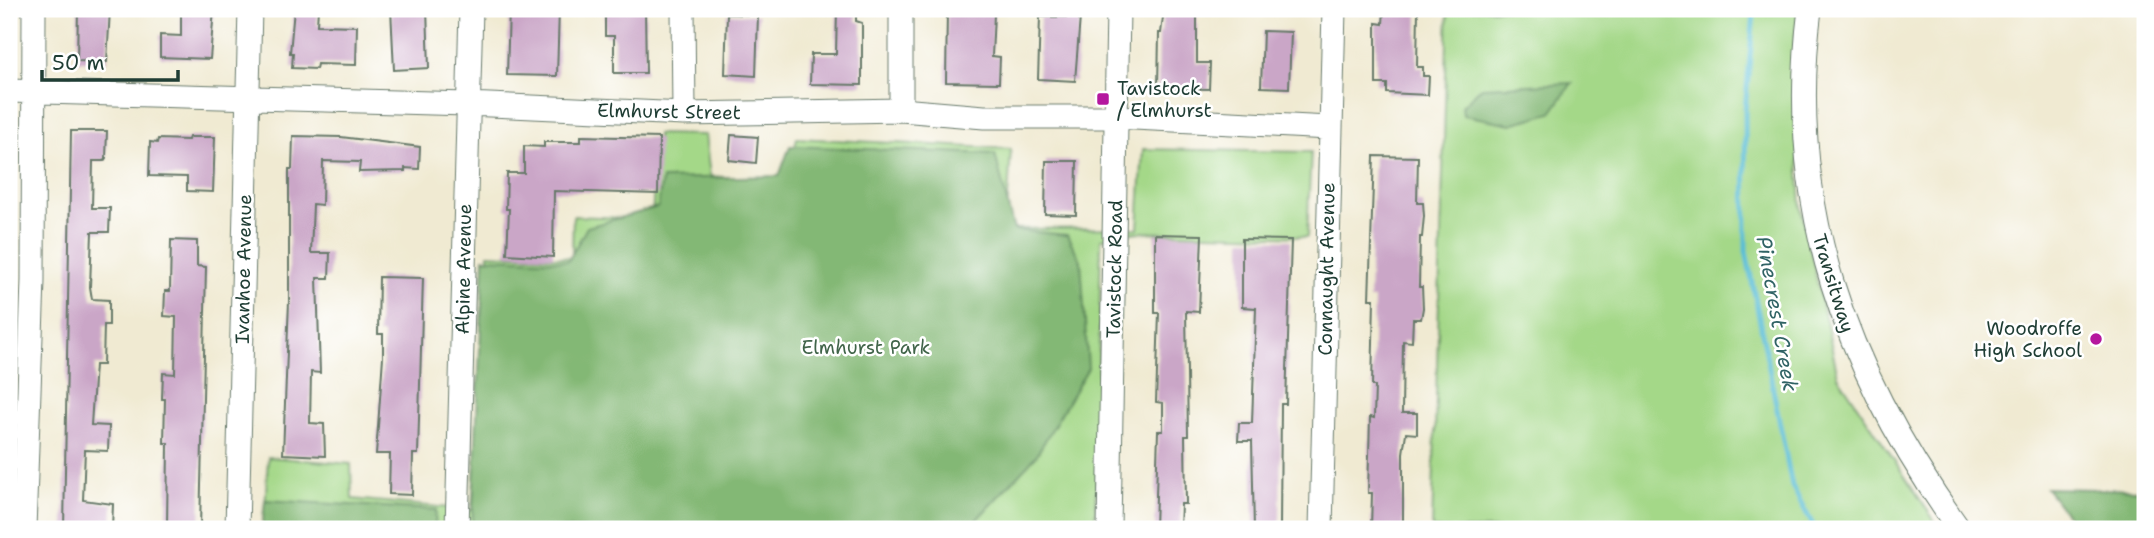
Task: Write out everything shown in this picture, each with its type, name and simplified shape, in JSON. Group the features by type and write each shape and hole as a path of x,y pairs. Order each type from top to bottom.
{"street":[{"path":"24,529 33,281 34,9"},
{"name":"Ivanhoe Avenue","path":"237,529 250,9"},
{"name":"Alpine Avenue","path":"457,529 471,9"},
{"path":"683,9 684,114"},
{"path":"901,9 901,110"},
{"name":"Tavistock Road","path":"1109,529 1118,9"},
{"name":"Connaught Avenue","path":"1321,529 1334,9"},
{"name":"Transitway","path":"1810,9 1804,73 1807,157 1816,219 1830,281 1851,340 1885,410 1921,474 1959,529"},
{"name":"Elmhurst Street","path":"9,91 467,104 684,114 901,110 984,117 1115,117 1329,128"}],"green space":[{"path":"1448,9 1798,9 1793,59 1801,208 1838,376 1940,529 1432,529"},
{"path":"1572,83 1551,113 1511,124 1463,115 1462,106 1482,87"},
{"name":"Elmhurst Park","path":"657,134 705,135 710,176 788,182 797,138 1011,149 1006,229 1138,228 1143,149 1311,152 1307,237 1137,232 1101,239 1095,529 264,529 268,457 351,464 352,499 472,510 489,254 572,258 573,216 652,219"},
{"name":"Elmhurst Park","path":"790,146 995,154 1014,230 1067,235 1081,261 1088,368 1036,456 968,529 472,529 484,258 568,261 587,227 658,207 662,179 779,176"},
{"path":"2046,488 2145,490 2145,529 2078,529"},
{"path":"265,500 436,510 435,529 262,529"}],"building":[{"path":"78,9 110,9 107,62 77,61"},
{"path":"181,9 214,9 210,59 160,57 160,35 181,36"},
{"path":"294,9 318,9 317,25 357,26 356,65 317,64 316,69 292,68 293,53 290,53"},
{"path":"391,9 427,9 429,68 394,70"},
{"path":"509,9 559,9 557,76 507,75"},
{"path":"605,9 645,9 646,73 614,73 614,36 605,36"},
{"path":"947,9 974,9 974,13 994,14 992,56 1000,57 999,83 946,82"},
{"path":"1164,9 1197,9 1197,63 1210,63 1209,89 1158,88 1159,33"},
{"path":"1384,9 1418,9 1417,67 1423,67 1423,76 1429,76 1428,95 1387,93 1387,84 1376,84 1376,23 1383,24"},
{"path":"837,10 856,10 856,21 862,23 862,85 810,84 811,54 836,54"},
{"path":"727,14 758,15 756,76 725,74"},
{"path":"1040,17 1080,17 1075,81 1038,79"},
{"path":"1263,31 1291,32 1289,88 1261,87"},
{"path":"71,131 107,131 106,158 104,161 93,161 92,208 110,208 109,232 92,232 90,287 92,299 109,300 109,325 104,325 103,365 95,365 91,425 109,426 108,451 85,450 83,500 113,504 112,529 64,529"},
{"path":"731,135 758,137 756,163 729,160"},
{"path":"293,136 341,137 420,147 419,169 359,172 360,162 323,161 322,205 313,204 311,253 330,253 329,278 317,278 320,373 311,372 310,423 324,424 325,456 283,454 289,301 289,169 292,169"},
{"path":"581,136 659,138 658,194 554,191 553,257 507,254 507,173 524,173 524,146 544,147 544,142 581,142"},
{"path":"189,137 215,137 213,192 187,191 187,177 149,176 150,142 157,143 158,139 188,140"},
{"path":"1374,156 1418,157 1417,203 1423,203 1419,287 1422,287 1423,308 1421,319 1413,319 1412,342 1403,341 1402,413 1417,413 1417,434 1406,433 1403,453 1403,529 1371,529 1372,493 1368,493 1370,417 1374,418 1375,386 1372,386 1374,299 1369,299"},
{"path":"1046,161 1077,161 1076,215 1045,214"},
{"path":"1155,234 1202,235 1199,312 1186,311 1188,436 1185,436 1186,504 1181,504 1180,529 1155,529 1158,431 1163,431 1163,403 1156,402 1159,313 1155,313"},
{"path":"1242,239 1291,240 1286,404 1281,404 1280,529 1254,529 1252,441 1238,441 1239,423 1252,423 1256,308 1242,307"},
{"path":"171,240 197,241 197,266 206,267 200,529 167,529 168,443 164,443 165,399 162,399 163,373 175,374 176,317 164,316 165,291 170,291"},
{"path":"379,277 423,278 418,454 413,454 412,495 389,494 390,454 376,454 383,357 383,334 378,334"}],"waterway":[{"name":"Pinecrest Creek","path":"1754,13 1745,110 1746,251 1792,486 1815,529"}],"place":[{"name":"Tavistock / Elmhurst","path":"1103,99"},
{"name":"Woodroffe High School","path":"2096,339"}]}
